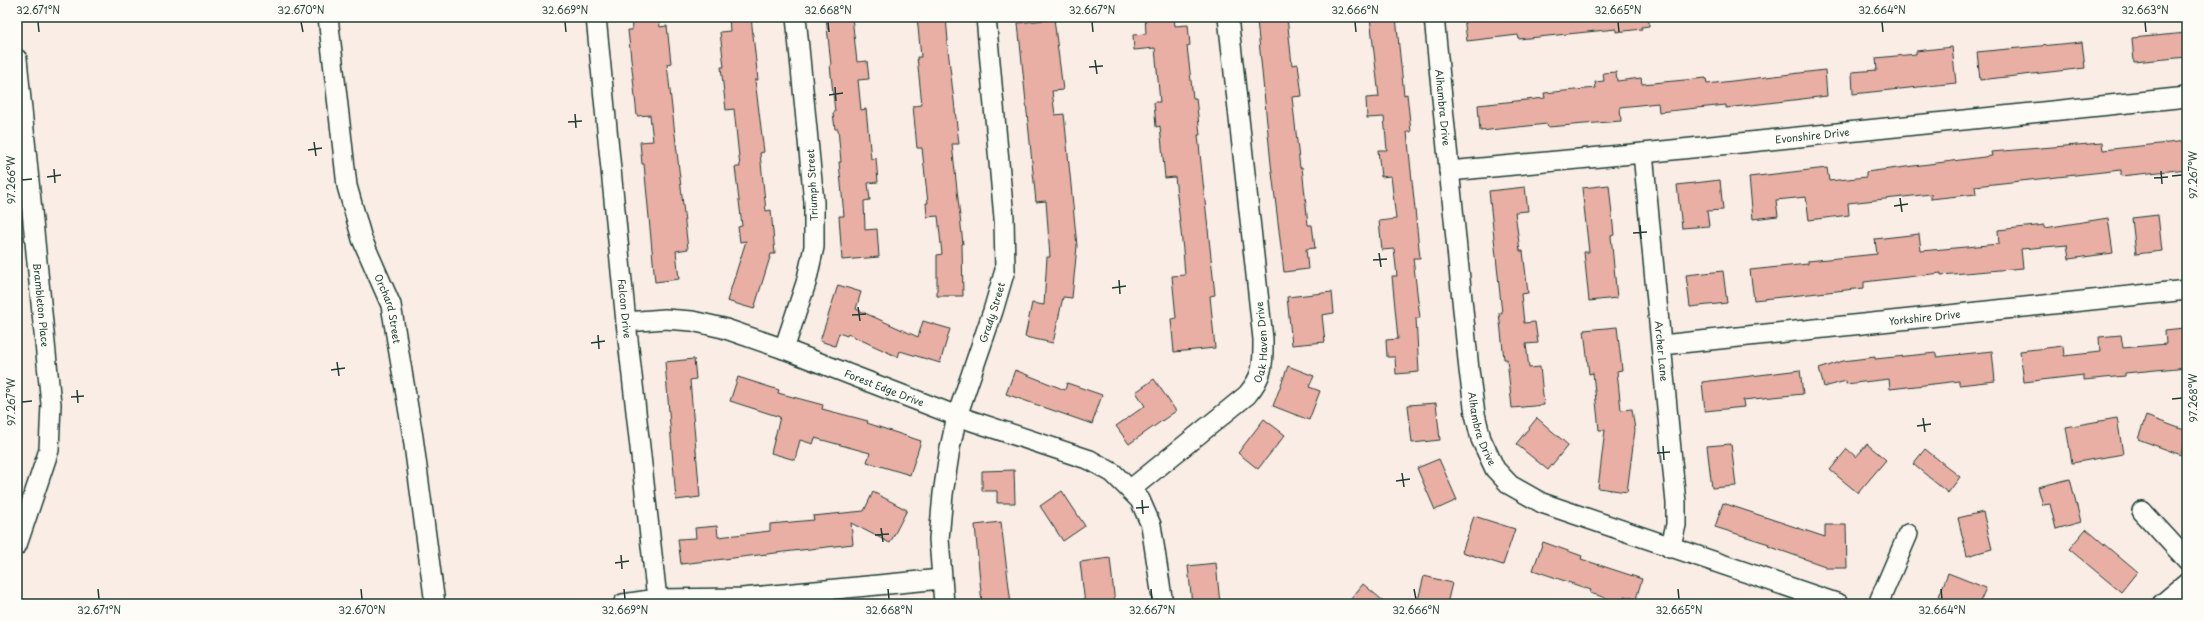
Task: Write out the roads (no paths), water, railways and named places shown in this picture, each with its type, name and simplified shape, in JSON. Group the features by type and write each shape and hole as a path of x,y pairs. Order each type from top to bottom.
{"street":[{"name":"Orchard Street","path":"328,17 347,186 362,239 391,305 413,437 435,604"},
{"name":"Falcon Drive","path":"596,17 626,322 657,599"},
{"name":"Triumph Street","path":"784,349 806,283 814,247 814,202 796,17"},
{"name":"Grady Street","path":"944,604 939,538 943,494 957,416 993,311 1005,270 1004,218 986,17"},
{"name":"Oak Haven Drive","path":"1131,489 1247,395 1258,382 1264,362 1262,331 1228,17"},
{"name":"Alhambra Drive","path":"1434,17 1475,414 1481,439 1495,469 1510,485 1542,503 1670,548 1839,604"},
{"name":"Brambleton Place","path":"17,59 51,404 49,450 17,545"},
{"name":"Evonshire Drive","path":"1449,171 1643,153 2181,98"},
{"name":"Archer Lane","path":"1643,153 1676,503 1676,525 1670,548"},
{"name":"Yorkshire Drive","path":"1662,345 2187,290"},
{"name":"Forest Edge Drive","path":"626,322 692,320 723,328 784,349 957,416 1090,460 1113,473 1131,489"},
{"path":"1131,489 1140,500 1151,525 1163,604"},
{"path":"2142,511 2187,560"},
{"path":"1878,604 1908,534"},
{"path":"623,604 657,599 742,601 942,579"},
{"path":"2162,604 2187,583"}]}
